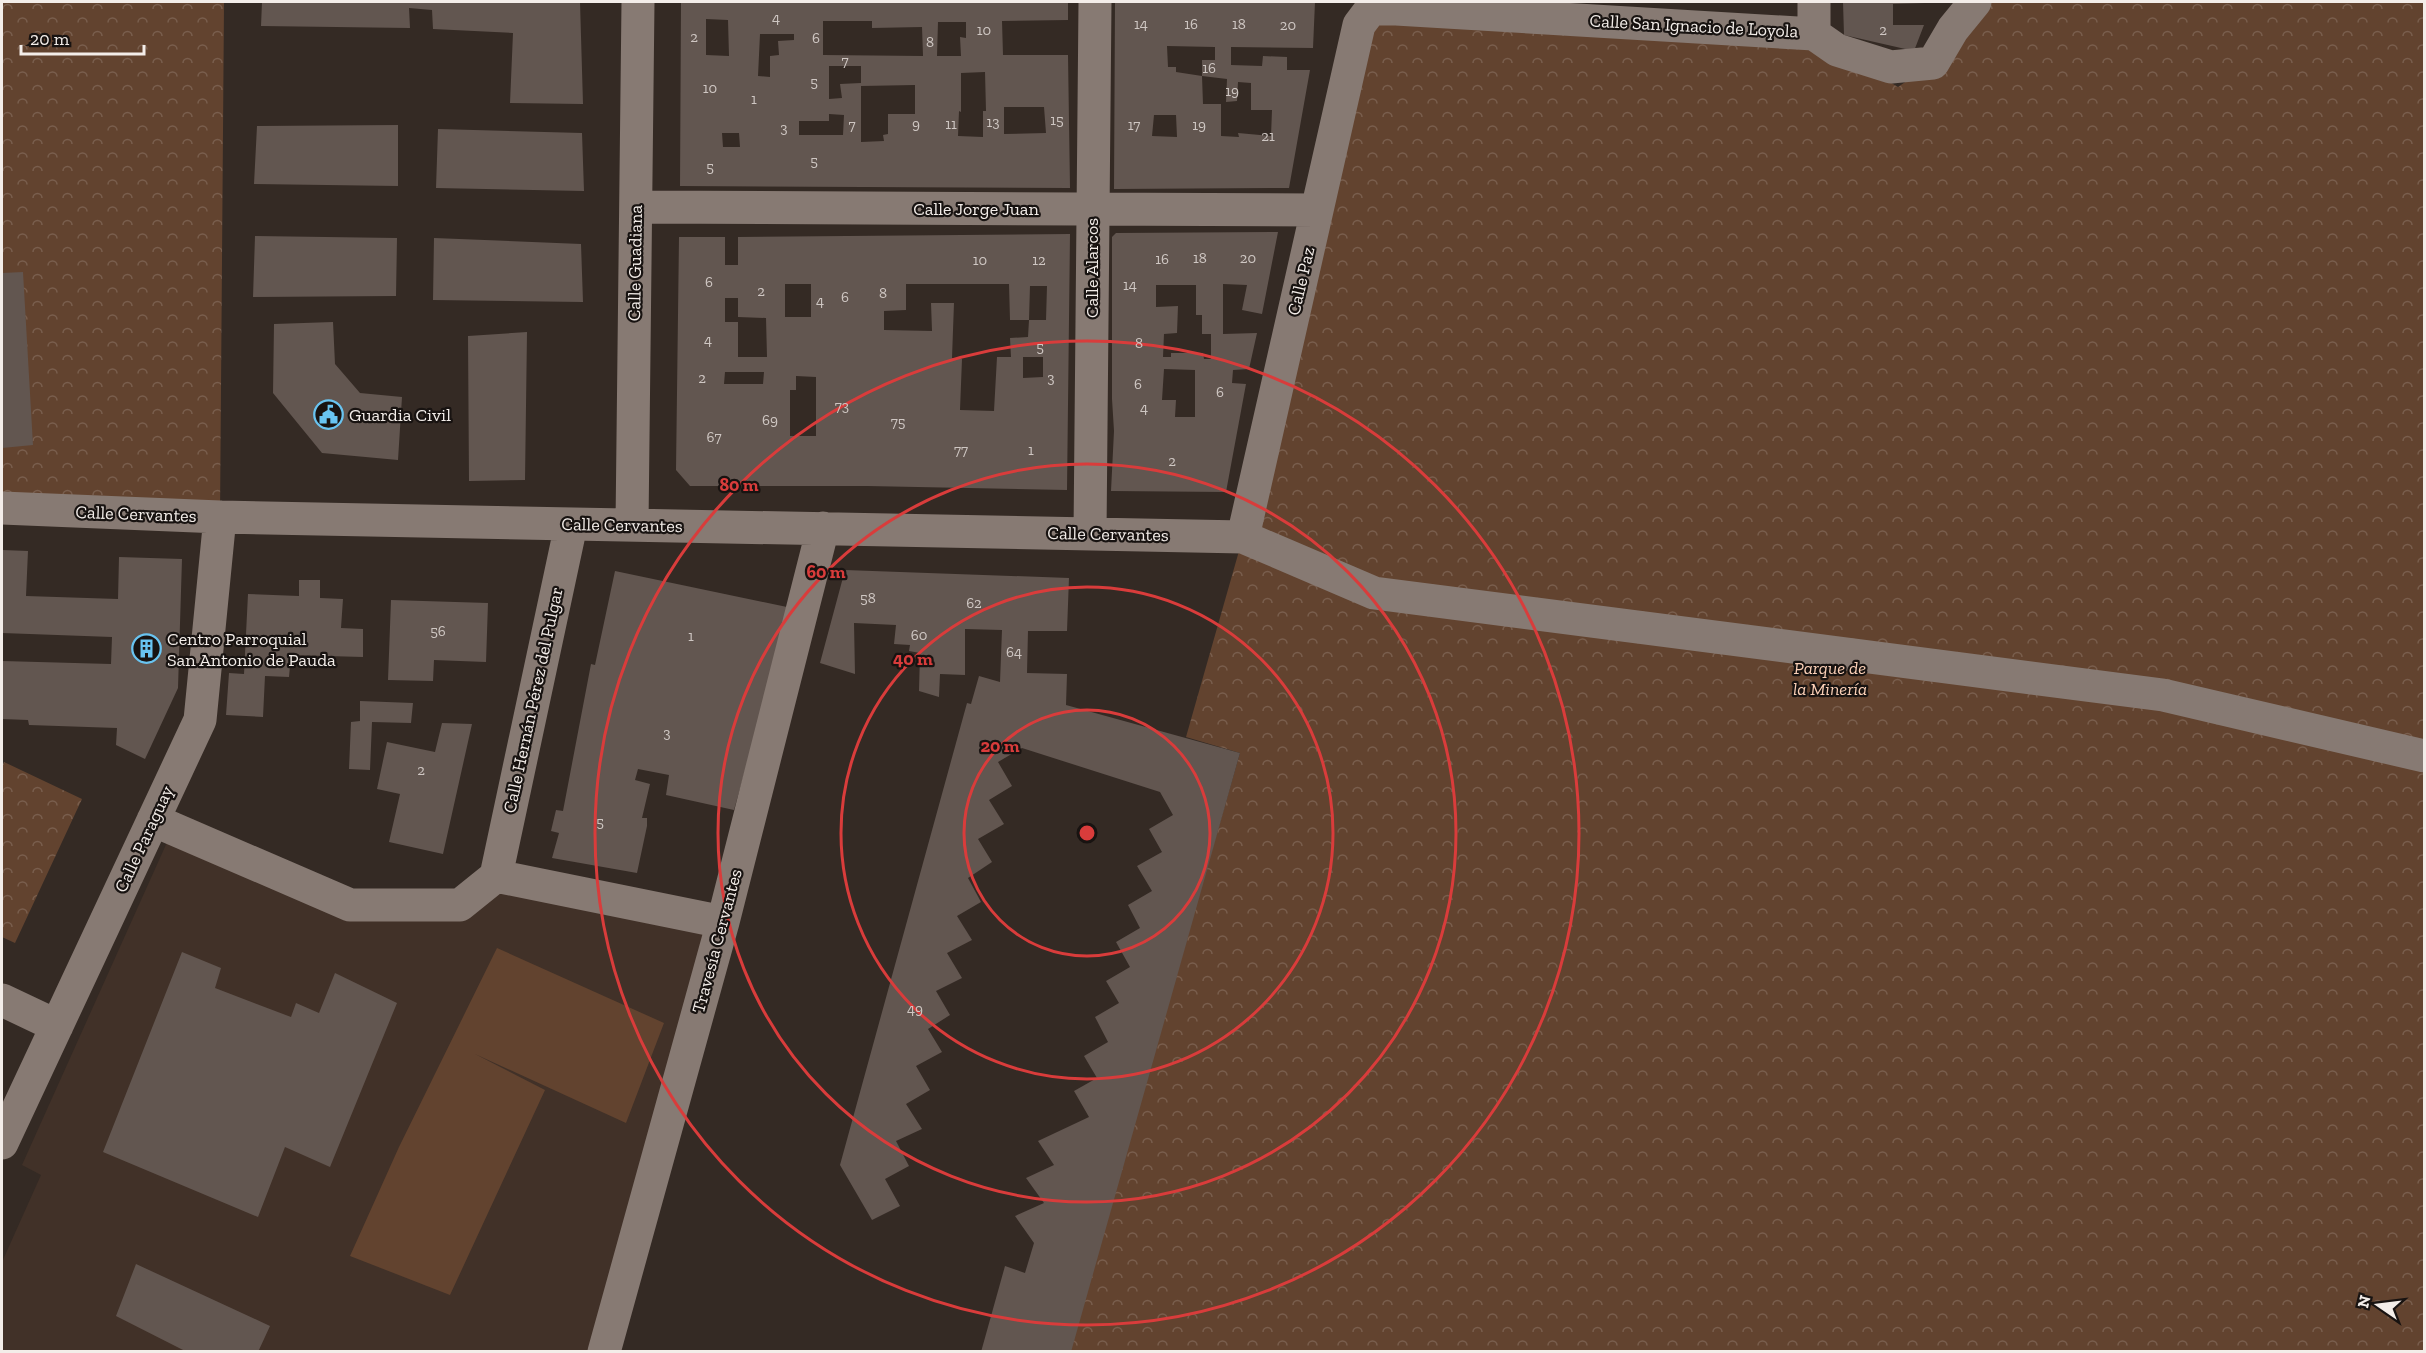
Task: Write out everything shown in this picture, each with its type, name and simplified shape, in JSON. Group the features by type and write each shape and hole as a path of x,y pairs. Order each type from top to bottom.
{"street":[{"name":"Calle Guadiana","path":"632,525 638,2"},
{"name":"Calle Alarcos","path":"1090,534 1095,2"},
{"path":"1814,2 1814,34"},
{"name":"Calle San Ignacio de Loyola","path":"1365,12 1428,6 1814,34 1837,50 1891,67 1933,63 1953,29 1976,2"},
{"name":"Calle Paz","path":"1243,537 1317,210 1365,12"},
{"name":"Calle Jorge Juan","path":"636,207 1317,210"},
{"name":"Calle Cervantes","path":"2,508 220,517 1243,537"},
{"name":"Calle Paraguay","path":"2,1143 200,720 220,517"},
{"name":"Calle Hernán Pérez del Pulgar","path":"495,876 571,525"},
{"name":"Travesía Cervantes","path":"604,1352 723,922 823,528"},
{"path":"1243,537 1374,593 2163,695 2424,756"},
{"path":"153,820 350,905 460,905 495,876 723,922"},
{"path":"2,1000 57,1026"}],"shaded area":[{"path":"173,829 350,905 460,905 496,876 723,922 604,1351 2,1352 2,1262 41,1175 22,1165"}],"green space":[{"path":"2,2 224,2 220,517 2,508"},
{"name":"Parque de la Minería","path":"1975,2 2424,2 2424,1351 1067,1352 1240,753 1186,737 1243,537 1371,9 1837,50 1898,87 1933,63"},
{"path":"4,762 82,799 15,943 2,937 2,767"},
{"path":"497,948 664,1023 626,1123 475,1054 545,1090 450,1295 350,1256 399,1147"}],"building":[{"path":"262,2 580,2 583,104 510,103 513,33 433,29 432,10 409,8 410,28 261,26"},
{"path":"681,2 1068,2 1068,20 1002,21 1003,55 1068,55 1070,188 680,186","holes":["706,19 728,20 729,56 706,55","823,21 872,21 872,28 922,27 923,56 823,55","938,22 966,22 966,38 960,37 961,56 937,56","760,34 794,34 794,40 778,41 779,55 770,56 770,77 758,76","829,66 861,66 861,83 840,84 842,98 829,99","985,72 986,111 983,111 983,137 958,136 959,111 961,112 961,73","915,85 915,114 888,114 888,134 883,135 884,141 861,142 861,86","1004,107 1044,107 1046,133 1004,134","829,114 844,115 843,135 799,135 799,121 829,121","722,133 739,133 740,147 723,147"]},
{"path":"1115,2 1315,2 1313,48 1231,47 1231,65 1262,66 1263,56 1287,57 1287,70 1310,70 1289,188 1114,189","holes":["1167,46 1215,47 1215,60 1202,60 1202,76 1176,72 1176,67 1168,67","1202,76 1227,79 1226,102 1237,101 1238,82 1251,83 1251,110 1272,110 1271,136 1238,133 1239,137 1221,136 1221,104 1203,104","1154,115 1176,115 1177,137 1152,136"]},
{"path":"1843,2 1925,2 1893,4 1893,25 1924,25 1914,51 1844,35"},
{"path":"398,125 398,186 254,184 257,126"},
{"path":"438,129 582,133 584,191 436,188"},
{"path":"1278,232 1262,314 1242,310 1247,285 1223,284 1223,334 1257,333 1249,369 1233,370 1232,383 1246,384 1226,492 1111,491 1114,431 1112,237 1116,233","holes":["1156,285 1196,285 1196,315 1202,315 1202,334 1211,334 1211,359 1204,359 1203,353 1171,353 1171,357 1163,357 1164,334 1177,333 1178,306 1156,307","1164,369 1195,370 1195,417 1175,417 1176,400 1162,400"]},
{"path":"1070,234 1067,490 867,486 690,486 676,470 679,237 725,237 725,265 738,265 738,237","holes":["785,284 811,284 811,317 785,317","906,284 1009,284 1010,320 1029,320 1028,337 1010,338 1011,357 997,357 994,411 960,410 962,359 952,358 954,303 931,303 932,331 884,330 884,311 906,310","1030,286 1047,286 1046,320 1029,320","725,298 738,298 738,317 766,318 767,357 738,357 738,322 725,322","1023,357 1043,357 1043,377 1023,378","725,372 764,372 763,384 724,384","796,376 816,377 816,436 790,436 790,390 796,390"]},
{"path":"255,236 397,238 396,296 253,297"},
{"path":"434,238 581,244 583,302 433,300"},
{"path":"23,272 33,445 2,448 2,273"},
{"path":"333,322 335,364 360,393 402,397 398,460 322,453 273,393 274,324"},
{"path":"527,332 525,480 469,481 468,336"},
{"name":"Centro Parroquial San Antonio de Pauda","path":"2,550 28,551 26,596 118,599 119,557 182,559 178,688 145,759 116,745 117,728 29,725 28,720 2,719 2,661 111,664 112,637 2,633"},
{"path":"845,570 1069,578 1067,631 1028,631 1027,673 1067,674 1066,705 1240,753 1071,1352 981,1352 1005,1266 1025,1273 1034,1243 1015,1216 1044,1203 1026,1178 1054,1165 1038,1141 1089,1117 1074,1091 1097,1078 1084,1056 1108,1042 1095,1017 1119,1003 1106,981 1130,967 1116,942 1140,928 1128,905 1152,891 1137,866 1162,852 1149,829 1173,815 1160,792 1022,748 998,762 1012,786 989,800 1004,824 978,839 992,862 968,878 981,902 957,916 972,940 947,953 962,978 936,991 950,1015 928,1029 942,1052 916,1066 930,1090 906,1104 922,1129 896,1141 909,1166 885,1179 900,1206 872,1220 840,1165 967,703 971,704 979,676 1000,682 1002,630 965,629 965,675 940,674 939,697 919,691 920,653 909,651 910,645 894,644 896,625 854,623 855,674 820,663"},
{"path":"615,571 787,607 765,700 734,810 666,795 669,775 638,769 635,780 650,784 642,818 647,818 647,826 637,873 552,858 559,833 551,831 556,810 563,811 591,664 595,665"},
{"path":"299,580 320,580 320,598 343,599 341,628 363,629 363,657 291,655 289,677 265,676 263,717 226,715 229,673 244,674 248,594 299,596"},
{"path":"391,600 488,603 486,662 434,660 433,681 388,680"},
{"path":"360,701 413,703 411,723 372,722 370,770 349,769 351,722 360,721"},
{"path":"442,723 472,724 443,854 389,842 400,794 377,789 387,742 435,752"},
{"path":"182,952 221,968 215,988 291,1017 296,1003 319,1013 335,973 397,1003 330,1167 285,1147 258,1217 103,1152"},
{"path":"136,1264 270,1326 258,1352 202,1352 197,1350 187,1352 116,1316"}],"place":[{"name":"Guardia Civil","path":"328,415"},
{"name":"Centro Parroquial San Antonio de Pauda","path":"146,649"}]}
